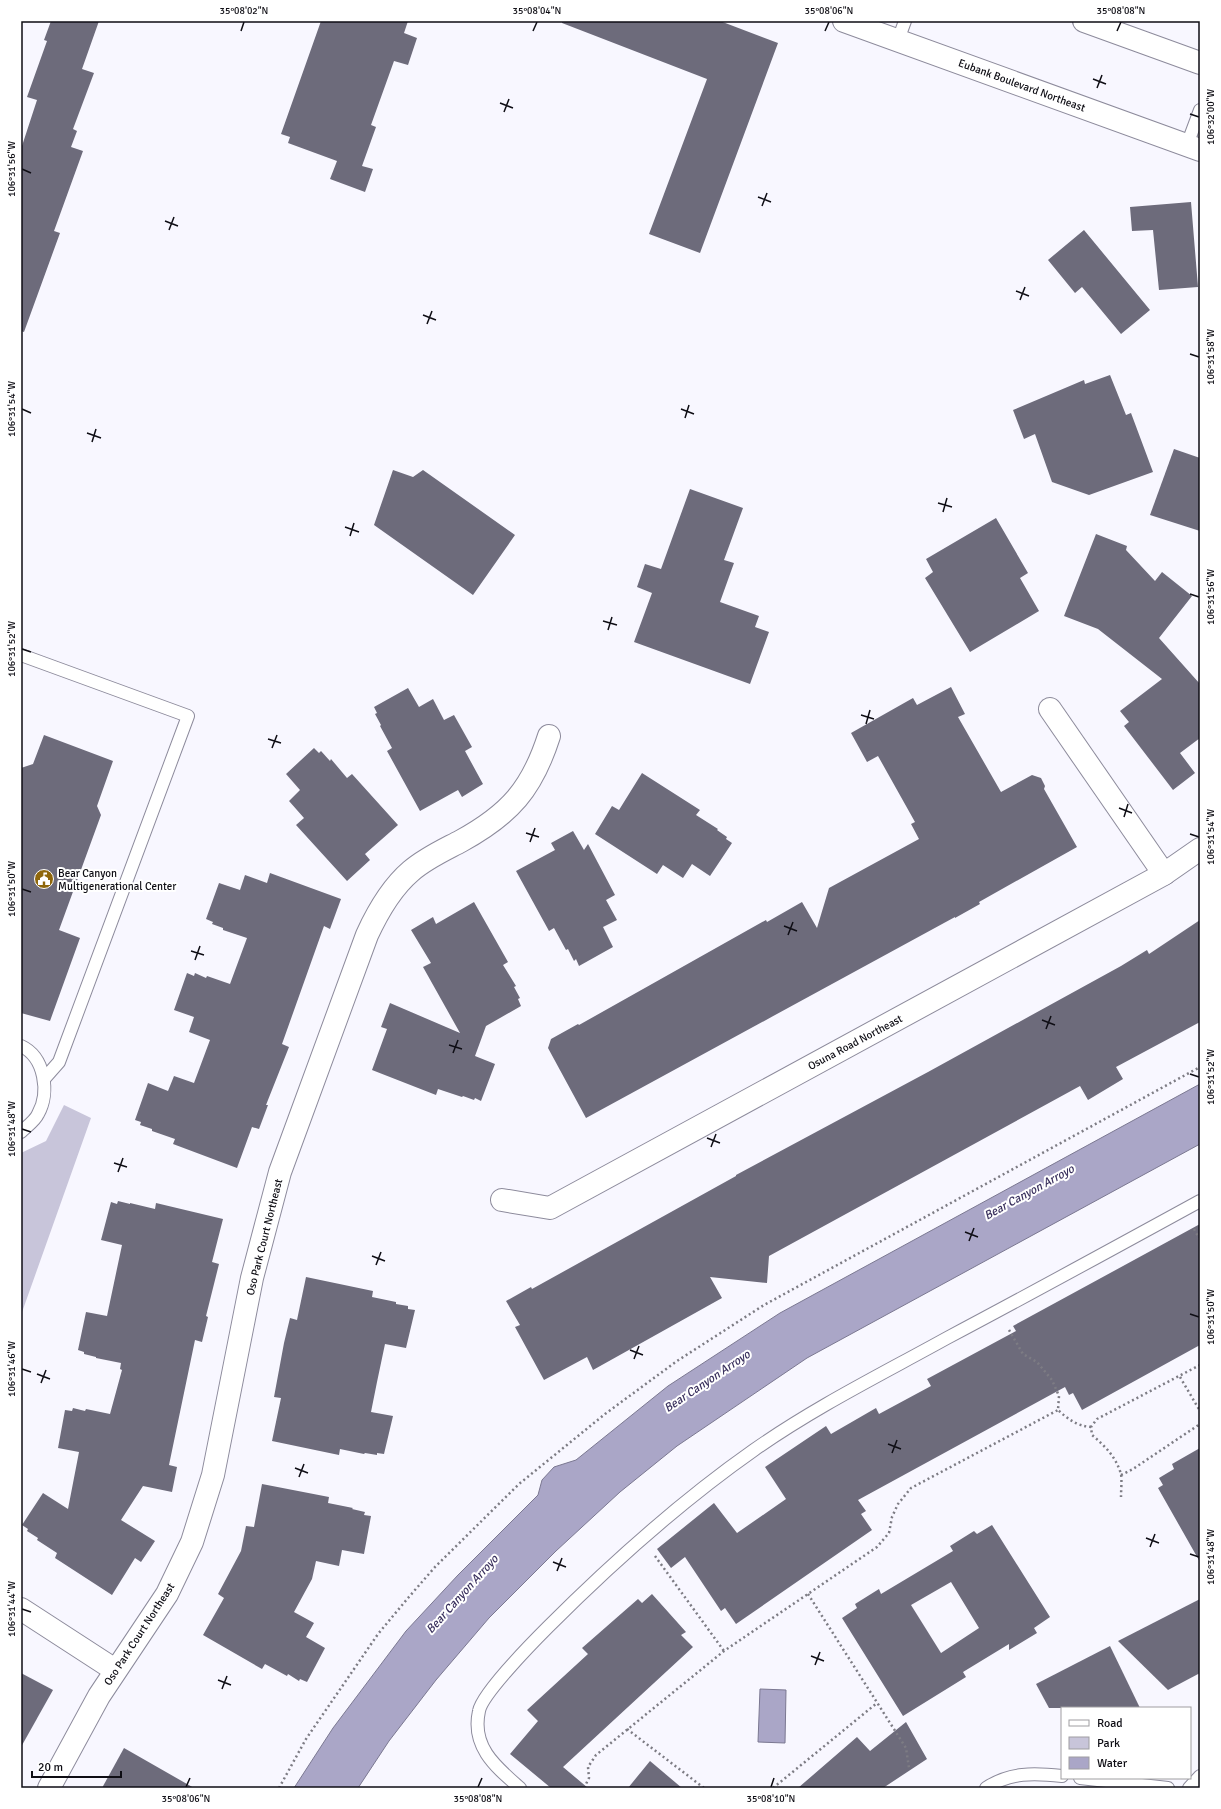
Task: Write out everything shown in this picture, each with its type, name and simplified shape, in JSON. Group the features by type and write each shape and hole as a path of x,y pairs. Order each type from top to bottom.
{"street":[{"name":"Eubank Boulevard Northeast","path":"844,21 902,31 1194,147"},
{"path":"1084,21 1200,63"},
{"path":"1050,709 1164,874"},
{"name":"Oso Park Court Northeast","path":"49,1788 99,1696 167,1594 181,1568 199,1522 213,1474 252,1278 280,1172 375,916 386,898 412,870 426,860 481,830 501,816 509,808 532,780 550,736"},
{"name":"Osuna Road Northeast","path":"502,1200 550,1208 1164,874 1200,849"},
{"path":"21,1609 115,1670"}],"lane":[{"path":"1194,147 1200,110"},
{"path":"21,655 188,716 59,1062 44,1079"},
{"path":"21,1046 36,1060 44,1079 44,1098 38,1115 21,1132"},
{"path":"520,1788 490,1760 483,1750 478,1738 477,1724 481,1702 532,1643 584,1591 638,1541 695,1494 754,1450 816,1409 1200,1201"},
{"path":"986,1788 1005,1778 1018,1774 1032,1773 1061,1776"},
{"path":"1189,1788 1200,1776"},
{"path":"1089,1779 1168,1788"}],"path":[{"path":"279,1788 306,1739 378,1634 421,1583 519,1484 605,1414 677,1361 764,1305 1200,1067"},
{"path":"1008,1327 1023,1354 1037,1362 1052,1380 1059,1396 1058,1410 1066,1418 1081,1426 1091,1427"},
{"path":"1121,1497 1121,1475 1112,1455 1106,1447 1092,1435 1091,1427 1098,1419 1180,1377 1200,1365"},
{"path":"1180,1377 1200,1411"},
{"path":"584,1788 589,1778 588,1767 596,1755 627,1729 724,1651 877,1547 889,1534 892,1517 898,1504 911,1488 1058,1410"},
{"path":"1121,1475 1133,1469 1200,1424"},
{"path":"653,1553 724,1651"},
{"path":"808,1594 906,1748 909,1768"},
{"path":"773,1788 877,1703"},
{"path":"627,1729 704,1788"}],"green space":[{"path":"64,1105 91,1118 21,1315 21,1153 46,1141"}],"water":[{"name":"Bear Canyon Arroyo","path":"1200,1084 1200,1144 807,1358 677,1446 620,1492 556,1551 489,1618 436,1680 389,1741 358,1788 294,1788 333,1728 406,1631 458,1575 538,1495 542,1480 554,1467 576,1460 668,1386 780,1313"},
{"path":"760,1689 786,1690 785,1743 758,1742"}],"building":[{"path":"51,21 99,21 82,69 94,73 73,129 77,131 71,147 83,151 54,231 60,233 24,332 21,331 21,149 37,100 27,97 47,41 44,40"},
{"path":"321,21 408,21 404,33 417,38 408,65 394,61 371,125 376,127 362,166 373,169 365,192 330,179 337,161 288,143 290,137 281,134"},
{"path":"562,21 720,21 778,43 700,253 649,234 707,79 562,23"},
{"path":"1191,202 1198,287 1159,290 1153,230 1132,231 1130,207"},
{"path":"1084,230 1150,310 1121,334 1082,287 1075,293 1048,260"},
{"path":"1110,375 1126,415 1131,413 1153,472 1089,495 1052,482 1035,434 1024,439 1013,410 1084,380 1085,384"},
{"path":"1174,449 1200,458 1200,531 1150,515"},
{"path":"393,470 413,477 423,470 515,535 473,595 374,525"},
{"path":"690,489 743,508 724,560 734,563 720,602 759,616 755,627 769,632 750,684 634,642 652,593 637,587 645,564 661,569"},
{"path":"996,518 1028,573 1020,578 1039,611 970,652 925,578 933,572 926,559"},
{"path":"1096,534 1127,546 1126,550 1155,581 1162,572 1192,596 1159,638 1200,684 1200,738 1180,753 1195,773 1173,790 1124,726 1129,722 1120,711 1162,679 1098,629 1064,616"},
{"path":"951,687 965,714 958,717 1001,792 1032,775 1041,778 1045,786 1044,789 1077,847 979,902 980,904 955,918 586,1118 548,1048 551,1039 578,1024 579,1025 766,920 767,922 802,902 817,928 829,888 919,839 911,824 915,822 878,756 867,762 851,733 913,698 917,705"},
{"path":"408,688 419,707 433,699 444,720 454,715 472,747 465,751 483,784 462,797 458,790 420,811 387,751 392,748 380,726 381,725 375,714 377,713 374,707"},
{"name":"Bear Canyon Multigenerational Center","path":"44,735 113,761 97,806 101,815 59,930 80,938 50,1021 21,1013 21,768 33,764"},
{"path":"314,748 319,753 321,751 330,761 331,759 347,778 352,774 398,825 365,854 370,860 347,881 296,825 304,818 289,801 300,790 286,774"},
{"path":"642,773 700,810 696,815 718,829 717,830 727,837 726,839 732,843 710,876 692,864 683,878 663,865 657,874 595,834 612,806 619,810"},
{"path":"573,831 584,850 588,844 615,895 606,900 617,920 603,927 613,947 579,966 576,959 574,961 568,949 566,950 554,928 549,931 516,871 555,850 551,843"},
{"path":"270,873 341,899 330,929 324,926 282,1044 289,1047 266,1105 268,1105 259,1129 252,1127 237,1168 173,1144 175,1139 152,1131 152,1129 140,1125 141,1122 135,1120 148,1083 168,1091 174,1076 194,1083 210,1040 189,1032 194,1017 174,1010 187,973 194,976 195,973 206,978 207,976 230,984 247,938 223,930 223,928 212,924 213,922 206,919 219,883 240,890 245,875 267,883"},
{"path":"474,902 508,962 503,965 516,986 514,987 520,998 518,999 521,1006 486,1026 475,1056 495,1064 481,1101 475,1098 474,1100 438,1089 436,1095 372,1070 387,1029 381,1027 390,1003 460,1033 423,967 431,963 411,930 433,917 436,924"},
{"path":"1200,920 1200,1022 1116,1067 1123,1079 1088,1100 1080,1086 769,1256 767,1283 710,1277 722,1298 593,1370 587,1357 544,1380 515,1327 520,1325 506,1301 531,1287 532,1289 736,1175 1121,966 1147,950 1149,954"},
{"path":"118,1201 155,1209 156,1203 223,1219 212,1262 219,1264 206,1316 208,1317 202,1342 195,1340 169,1465 177,1467 172,1492 143,1486 121,1520 155,1541 141,1562 135,1558 112,1595 55,1558 57,1553 37,1540 38,1538 27,1531 28,1529 22,1525 43,1493 68,1509 79,1452 58,1448 65,1410 72,1411 73,1408 85,1411 86,1409 110,1414 122,1370 120,1369 121,1363 96,1358 84,1354 84,1352 78,1350 86,1312 107,1316 122,1245 101,1240 111,1202 117,1204"},
{"path":"1200,1224 1200,1345 1082,1410 1073,1393 1069,1395 1065,1387 858,1500 866,1511 861,1514 872,1530 736,1624 725,1608 721,1611 685,1557 671,1568 657,1549 714,1503 737,1533 786,1499 765,1467 826,1426 831,1434 876,1408 879,1414 931,1386 927,1379 1016,1331 1013,1326"},
{"path":"306,1277 373,1291 372,1297 396,1302 396,1304 408,1306 408,1309 415,1310 406,1348 385,1344 371,1412 393,1416 384,1454 364,1454 340,1449 339,1455 272,1441 281,1398 274,1397 284,1343 290,1318 297,1320"},
{"path":"1200,1448 1200,1562 1158,1488 1163,1485 1159,1478 1174,1469 1172,1464"},
{"path":"262,1484 329,1497 328,1503 353,1508 352,1509 365,1512 364,1515 371,1516 364,1554 342,1550 339,1566 316,1561 312,1579 294,1612 314,1623 306,1637 325,1648 307,1682 300,1679 299,1681 288,1674 287,1676 265,1664 262,1669 203,1635 224,1598 218,1594 241,1551 246,1526 254,1527"},
{"path":"992,1525 1050,1617 1034,1628 1037,1633 1009,1650 1009,1644 963,1672 966,1677 903,1716 842,1618 857,1608 855,1604 879,1589 881,1594 953,1551 950,1546 974,1531 977,1534","holes":["951,1582 979,1628 941,1653 911,1605"]},
{"path":"652,1594 686,1632 681,1635 693,1647 563,1767 588,1788 551,1788 510,1754 538,1721 527,1710 588,1654 582,1648 638,1599 642,1603"},
{"path":"1200,1599 1200,1673 1168,1690 1118,1641"},
{"path":"1110,1646 1140,1707 1049,1708 1036,1684"},
{"path":"21,1673 53,1690 21,1747"},
{"path":"906,1722 927,1759 883,1788 798,1788 857,1737 870,1751"},
{"path":"124,1748 194,1788 102,1788"},
{"path":"650,1761 682,1788 628,1788"}],"place":[{"name":"Bear Canyon Multigenerational Center","path":"44,879"}]}
